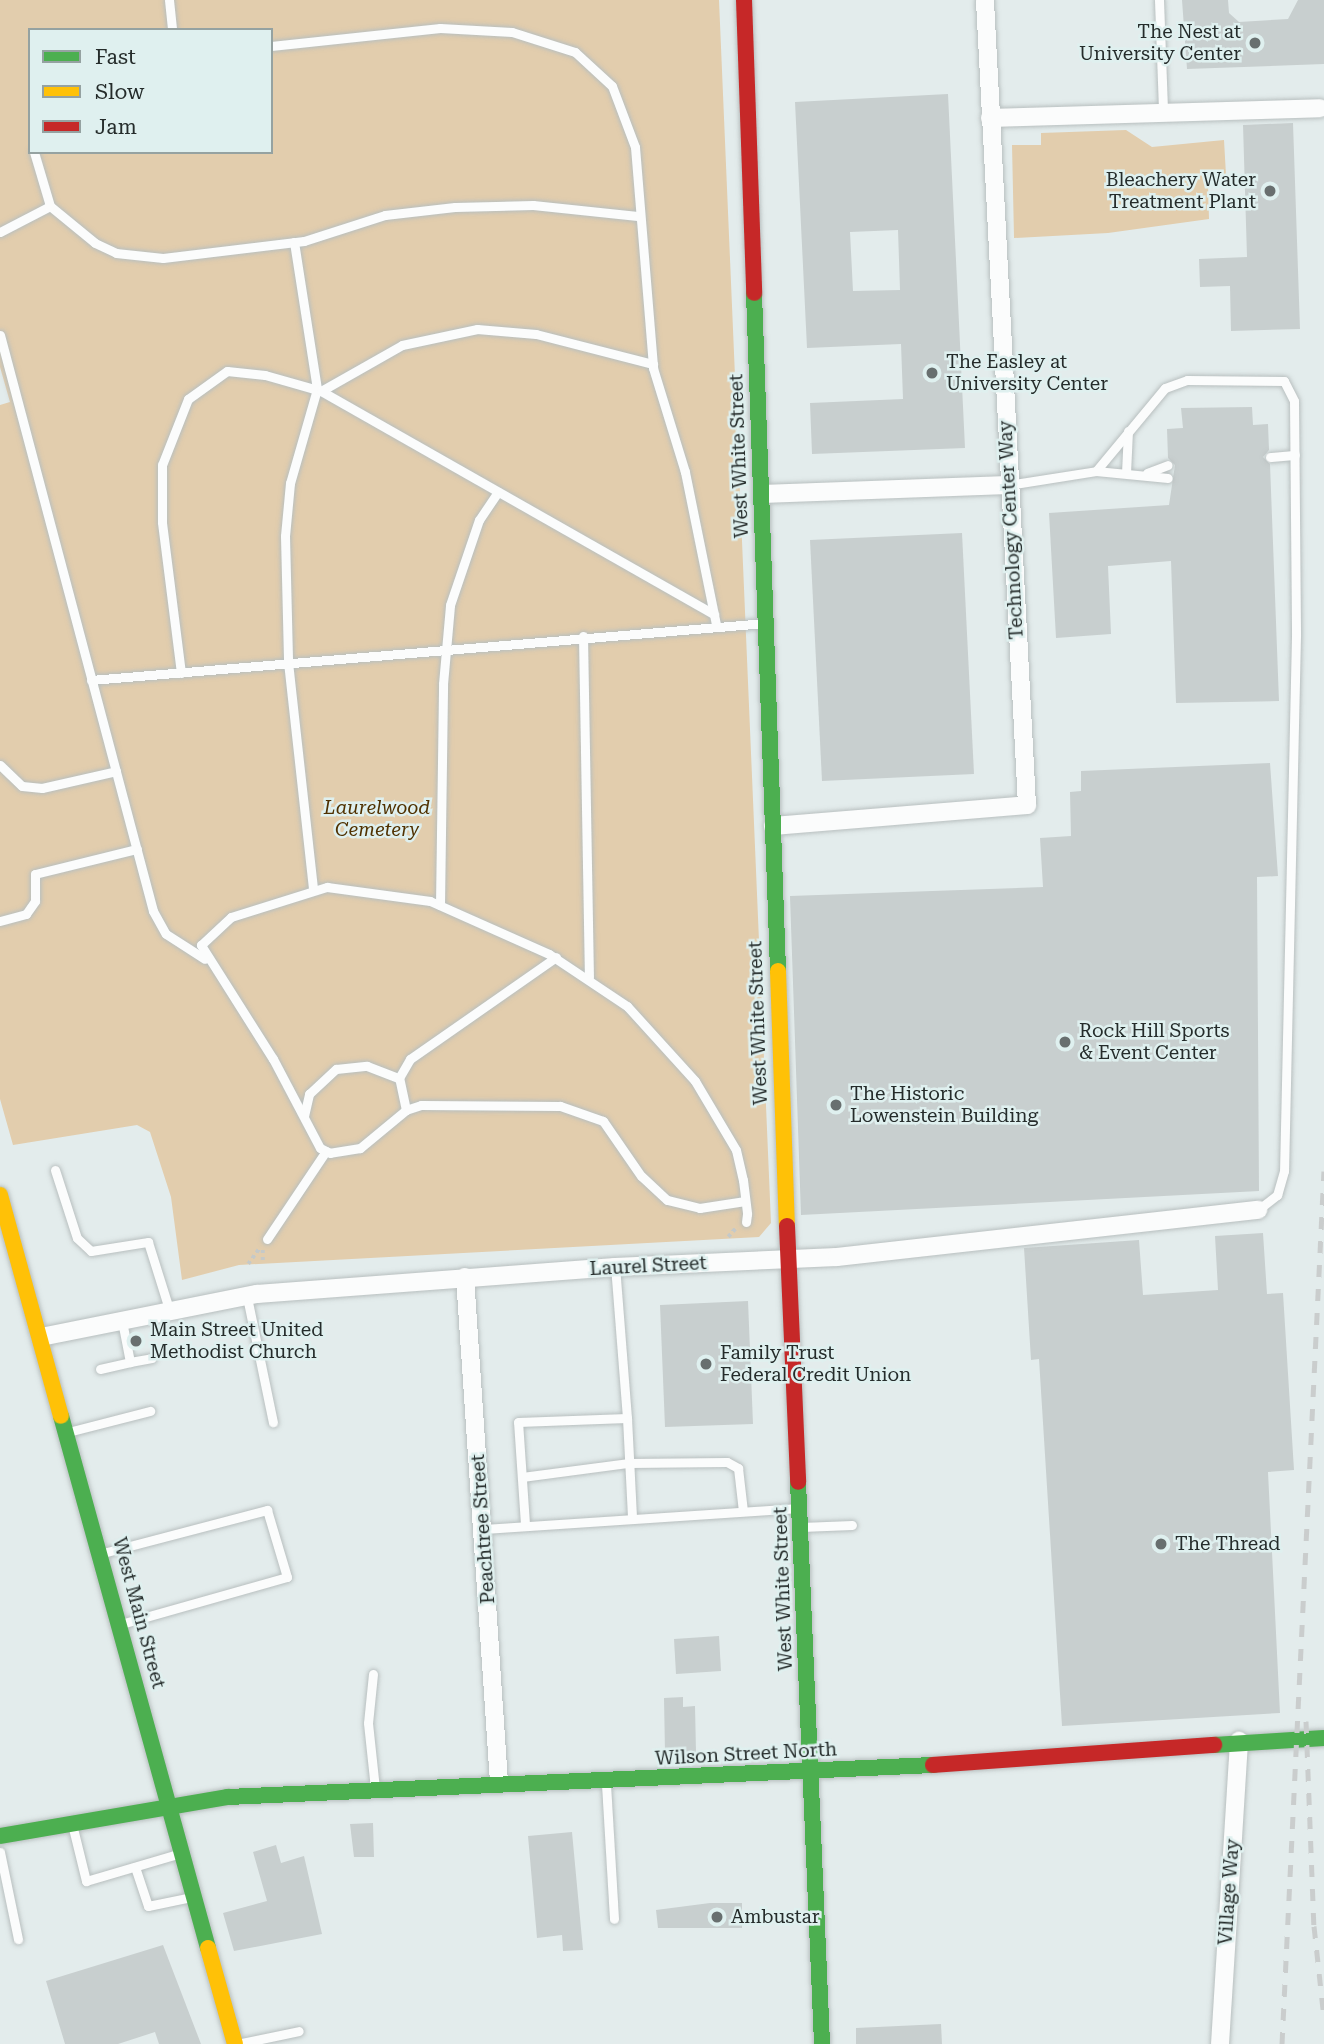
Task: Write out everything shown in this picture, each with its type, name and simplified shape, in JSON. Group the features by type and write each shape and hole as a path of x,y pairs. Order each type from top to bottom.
{"street":[{"name":"West White Street","path":"744,0 788,1259 802,1527 822,2044"},
{"name":"Technology Center Way","path":"773,826 1027,805 1008,485 985,0"},
{"path":"990,118 1163,109 1320,108"},
{"path":"762,494 1008,485"},
{"name":"West Main Street","path":"0,1195 7,1245 41,1337 235,2044"},
{"name":"Laurel Street","path":"41,1337 247,1297 465,1277 788,1259 1258,1210"},
{"name":"Peachtree Street","path":"465,1277 499,1782"},
{"name":"Wilson Street North","path":"0,1836 170,1805 375,1788 812,1773 1239,1741 1324,1738"},
{"name":"Village Way","path":"1220,2044 1239,1741"}],"lane":[{"path":"169,0 172,28"},
{"path":"1159,0 1163,109"},
{"path":"273,46 475,28 555,43 596,68 621,103 635,148 637,216 653,364 685,472 715,619"},
{"path":"35,154 50,206 95,243 137,256 189,258 294,242 385,215 455,207 533,205 637,216"},
{"path":"0,232 50,206"},
{"path":"294,242 319,390 286,511 288,662 313,890"},
{"path":"319,390 402,345 477,329 536,334 653,364"},
{"path":"0,335 159,924 205,959"},
{"path":"181,673 159,492 177,416 200,386 227,371 265,375 319,390 715,619"},
{"path":"1096,471 1150,401 1187,380 1284,381 1294,401 1284,1171 1278,1195 1258,1210"},
{"path":"1126,472 1128,431"},
{"path":"1269,457 1295,455"},
{"path":"1145,474 1168,466"},
{"path":"1008,485 1096,471 1168,478"},
{"path":"440,905 445,648 461,565 479,520 498,492"},
{"path":"91,680 583,636 715,619 766,623"},
{"path":"583,636 589,977"},
{"path":"0,765 22,786 41,788 116,771"},
{"path":"0,921 26,914 35,901 35,874 137,849"},
{"path":"326,1151 304,1118 273,1059 205,959 201,945 231,917 313,890 362,888 440,905 556,957 589,977 647,1025 702,1091 736,1150 746,1222"},
{"path":"406,1110 399,1078 419,1052 556,957"},
{"path":"304,1118 309,1094 336,1069 367,1066 399,1078"},
{"path":"326,1151 360,1149 406,1110 468,1103 580,1109 603,1121 641,1176 667,1200 701,1208 745,1201"},
{"path":"267,1239 326,1151"},
{"path":"55,1170 77,1238 90,1251 148,1242 170,1312"},
{"path":"615,1267 632,1517"},
{"path":"247,1297 273,1422"},
{"path":"122,1321 130,1362"},
{"path":"100,1369 152,1358"},
{"path":"68,1432 150,1411"},
{"path":"525,1524 518,1422 627,1418"},
{"path":"522,1477 629,1463 727,1462 738,1468 743,1511"},
{"path":"484,1529 525,1524 800,1508"},
{"path":"101,1553 267,1510 287,1577 121,1624"},
{"path":"802,1527 852,1525"},
{"path":"373,1674 368,1723 375,1788"},
{"path":"606,1782 614,1919"},
{"path":"72,1822 86,1881 183,1852"},
{"path":"0,1852 18,1939"},
{"path":"135,1867 148,1906 195,1897"},
{"path":"235,2044 299,2031"}],"green space":[{"name":"Laurelwood Cemetery","path":"0,0 719,0 771,1223 759,1237 239,1265 182,1280 171,1197 150,1132 137,1125 13,1145 0,1099 0,405 10,402 0,367"},
{"path":"1126,130 1152,147 1224,140 1226,175 1208,184 1209,219 1108,233 1014,238 1012,145 1041,145 1041,133"}],"building":[{"name":"The Nest at University Center","path":"1182,0 1228,0 1229,13 1239,22 1288,19 1298,0 1324,0 1324,64 1187,69"},
{"path":"948,94 965,448 812,454 810,403 903,399 901,344 807,348 795,102","holes":["898,230 900,290 853,291 850,232"]},
{"name":"Bleachery Water Treatment Plant","path":"1293,123 1300,329 1231,331 1230,286 1200,287 1199,259 1247,257 1243,125"},
{"path":"1252,407 1253,425 1268,424 1269,450 1263,457 1270,464 1279,701 1176,703 1171,561 1108,566 1111,634 1056,638 1049,513 1169,505 1175,465 1168,458 1167,429 1183,428 1181,408"},
{"path":"962,533 974,774 822,781 810,540"},
{"name":"Rock Hill Sports & Event Center","path":"1270,763 1278,876 1257,877 1259,1191 801,1215 790,896 1043,887 1040,838 1071,836 1070,792 1081,791 1081,771"},
{"name":"The Thread","path":"1263,1233 1267,1294 1283,1293 1294,1470 1268,1472 1280,1713 1062,1726 1039,1359 1031,1360 1024,1248 1139,1240 1143,1295 1218,1290 1215,1236"},
{"name":"Family Trust Federal Credit Union","path":"748,1301 753,1424 665,1427 660,1305"},
{"path":"719,1636 721,1671 676,1674 674,1639"},
{"path":"683,1697 683,1707 695,1706 696,1752 665,1753 664,1698"},
{"path":"373,1823 374,1857 354,1857 350,1824"},
{"path":"572,1832 583,1950 563,1951 562,1935 537,1938 528,1836"},
{"path":"276,1845 281,1863 304,1856 322,1934 234,1951 223,1913 267,1901 253,1852"},
{"name":"Ambustar","path":"710,1903 742,1903 742,1928 658,1928 656,1910"},
{"path":"163,1945 201,2044 159,2044 155,2032 118,2044 65,2044 46,1981"},
{"path":"941,2024 942,2044 856,2044 856,2028"}],"railway":[{"path":"1282,2044 1324,1171"},
{"path":"1306,1721 1314,1926 1324,2018"}],"traffic: fast":[{"path":"754,293 778,971"},
{"path":"61,1416 208,1948"},
{"path":"798,1482 822,2044"},
{"path":"1214,1745 1324,1738"},
{"path":"0,1836 228,1797 933,1765"}],"traffic: slow":[{"path":"778,971 787,1226"},
{"path":"0,1195 61,1416"},
{"path":"208,1948 235,2044"}],"traffic: jam":[{"path":"744,0 754,293"},
{"path":"787,1226 798,1482"},
{"path":"933,1765 1214,1745"}],"place":[{"name":"The Nest at University Center","path":"1255,43"},
{"name":"Bleachery Water Treatment Plant","path":"1270,191"},
{"name":"The Easley at University Center","path":"932,373"},
{"name":"Rock Hill Sports & Event Center","path":"1065,1042"},
{"name":"The Historic Lowenstein Building","path":"836,1105"},
{"name":"Main Street United Methodist Church","path":"136,1341"},
{"name":"Family Trust Federal Credit Union","path":"706,1364"},
{"name":"The Thread","path":"1161,1544"},
{"name":"Ambustar","path":"717,1917"}]}
